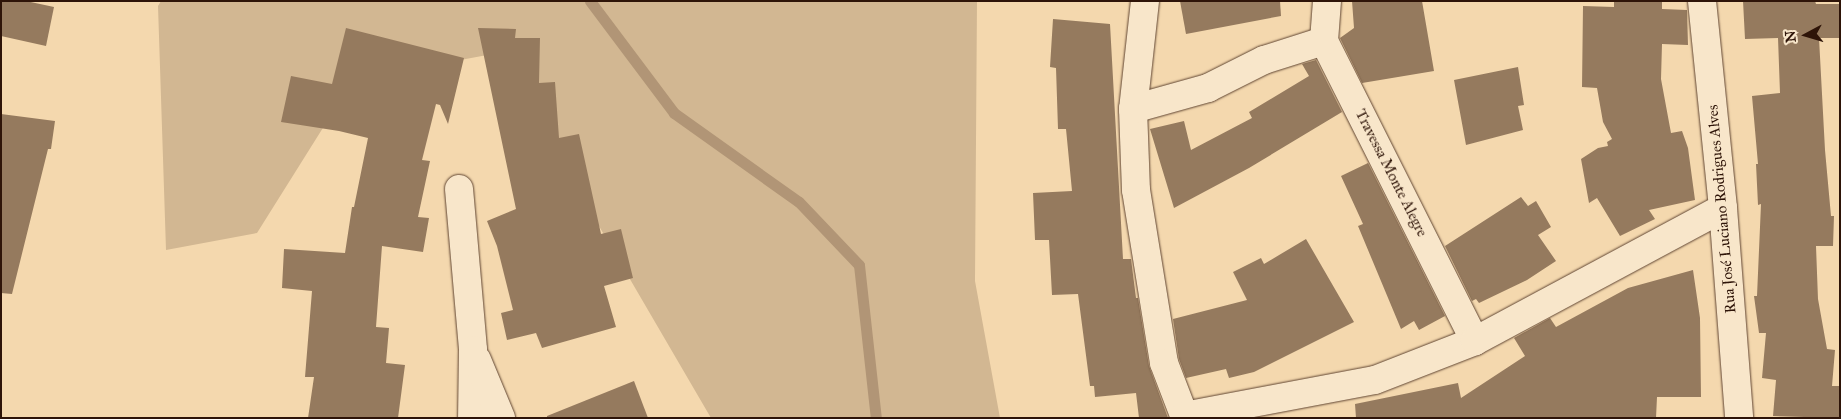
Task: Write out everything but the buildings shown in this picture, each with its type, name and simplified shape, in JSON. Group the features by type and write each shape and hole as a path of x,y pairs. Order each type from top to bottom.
{"street":[{"path":"1145,1 1133,108 1136,190 1164,363 1184,417 1375,380 1476,341 1723,208"},
{"path":"1133,108 1208,88 1264,60 1324,41 1327,1"},
{"name":"Rua José Luciano Rodrigues Alves","path":"1702,1 1723,208 1739,418"},
{"name":"Travessa Monte Alegre","path":"1324,41 1476,341"},
{"path":"459,189 473,350 472,418"},
{"path":"473,350 501,418"}],"shaded area":[{"path":"161,1 977,1 975,281 1000,418 711,418 498,53 353,80 257,233 166,250 158,6"}],"waterway":[{"path":"590,1 674,113 799,202 859,265 876,418"}]}
